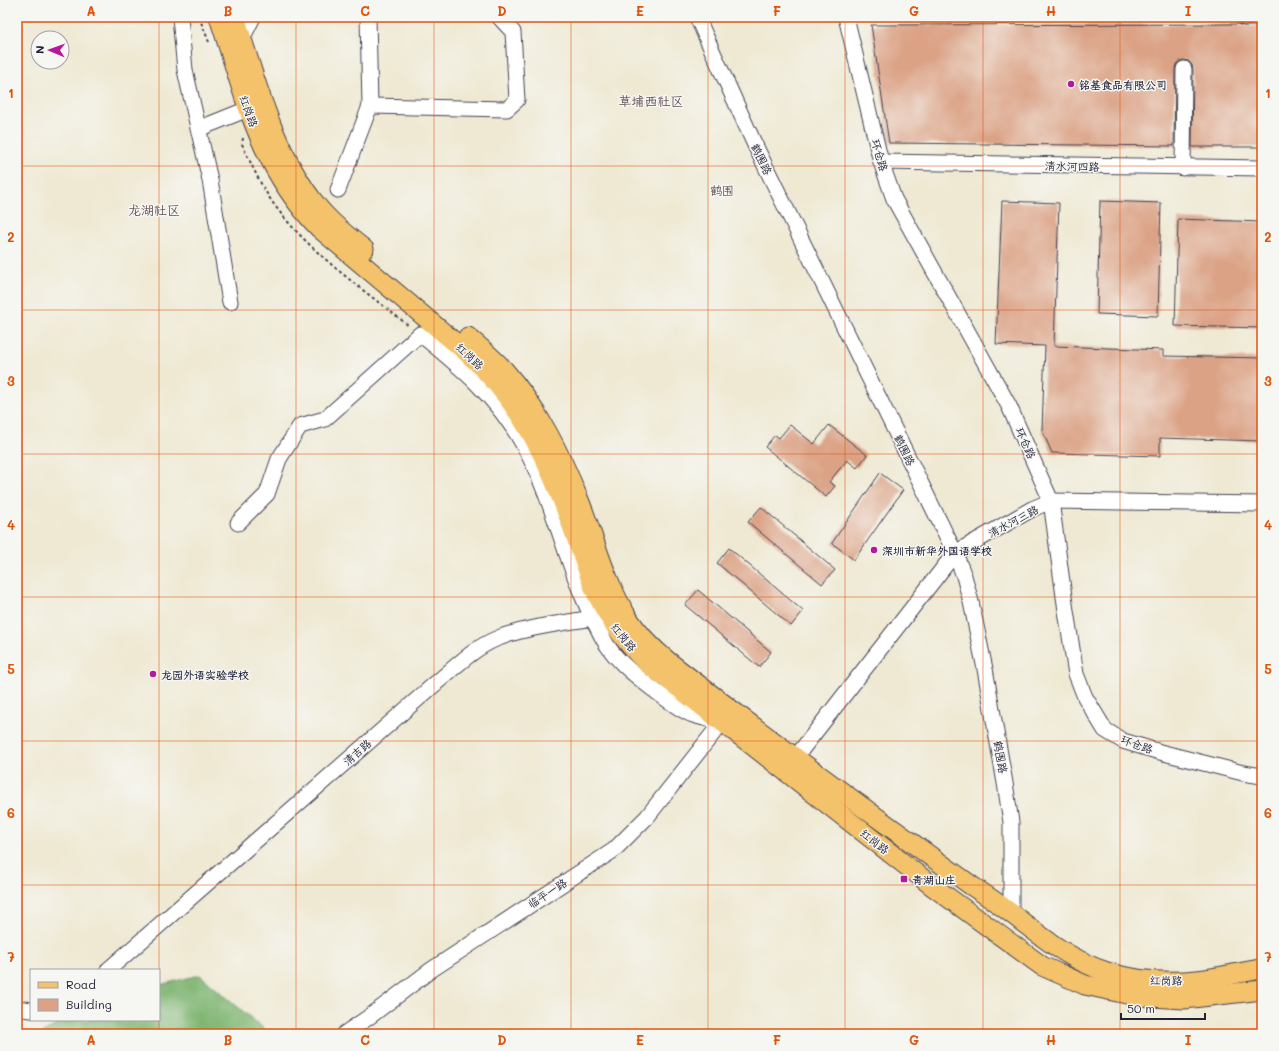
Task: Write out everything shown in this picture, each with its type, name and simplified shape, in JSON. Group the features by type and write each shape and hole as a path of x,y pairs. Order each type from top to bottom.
{"main road":[{"name":"红岗路","path":"219,17 248,109 271,162 286,188 301,209 328,236 464,350 483,368 504,392 532,434 549,469 594,588 613,624 629,645 647,663 931,885 1042,966 1085,985 1136,996 1184,999 1262,990"},
{"name":"红岗路","path":"235,17 265,109 278,142 296,176 318,206 345,234 490,356 514,382 546,429 562,460 615,593 627,617 635,629 651,647 668,662 795,758 942,865 1010,912 1048,942 1071,956 1094,967 1122,976 1151,980 1198,980 1262,968"},
{"path":"970,913 969,902 972,897 979,894 987,896"}],"street":[{"path":"180,17 185,70 210,180 230,302"},
{"path":"242,39 253,17"},
{"path":"338,190 370,106 368,17"},
{"path":"370,106 507,109 517,100 513,32 499,17"},
{"name":"鹤围路","path":"697,17 754,143 955,552 964,576 985,669 1011,822 1010,912"},
{"name":"环仓路","path":"846,17 881,162 894,199 1009,406 1052,501 1066,611 1076,674 1085,697 1105,730 1123,741 1262,778"},
{"path":"1243,17 1262,17"},
{"path":"1183,168 1184,69"},
{"path":"198,129 248,109"},
{"name":"清水河四路","path":"881,162 1183,168 1262,168"},
{"path":"238,523 268,494 279,459 300,426 325,419 420,334 481,386 515,431 528,454 544,489 578,586 590,615 610,649 627,668 658,693 692,715 722,722"},
{"name":"清水河三路","path":"795,758 955,552 1032,509 1052,501 1262,504"},
{"name":"清吉路","path":"109,969 467,657 495,639 507,635 536,628 593,618"},
{"name":"临平一路","path":"344,1034 431,970 614,850 647,817 722,722"},
{"path":"17,1008 30,1010"}],"path":[{"path":"200,17 209,42"}],"green space":[{"path":"200,975 270,1034 41,1034 62,1021 160,1021 160,985"}],"building":[{"name":"铭基食品有限公司","path":"1237,24 1243,26 1262,26 1262,147 1192,147 1193,69 1189,61 1184,60 1176,64 1175,69 1174,146 889,143 871,25"},
{"path":"1002,201 1059,203 1054,346 1163,350 1163,356 1262,358 1262,441 1160,438 1160,456 1052,453 1042,430 1045,346 996,344"},
{"path":"1100,201 1161,203 1158,316 1097,314"},
{"path":"1178,219 1262,222 1262,328 1175,326"},
{"path":"790,425 814,444 829,425 867,455 857,468 847,460 829,482 835,486 826,497 765,447 775,435 779,438"},
{"path":"880,473 903,490 854,560 832,543"},
{"path":"761,507 835,570 822,584 748,522"},
{"path":"729,548 803,611 791,626 717,563"},
{"path":"698,590 771,652 759,667 685,605"}],"place":[{"name":"铭基食品有限公司","path":"1071,84"},
{"name":"深圳市新华外国语学校","path":"874,550"},
{"name":"龙园外语实验学校","path":"153,674"},
{"name":"青湖山庄","path":"904,879"}],"district":[{"name":"草埔西社区","path":"651,100"},
{"name":"鹤围","path":"722,190"},
{"name":"龙湖社区","path":"154,209"}]}
